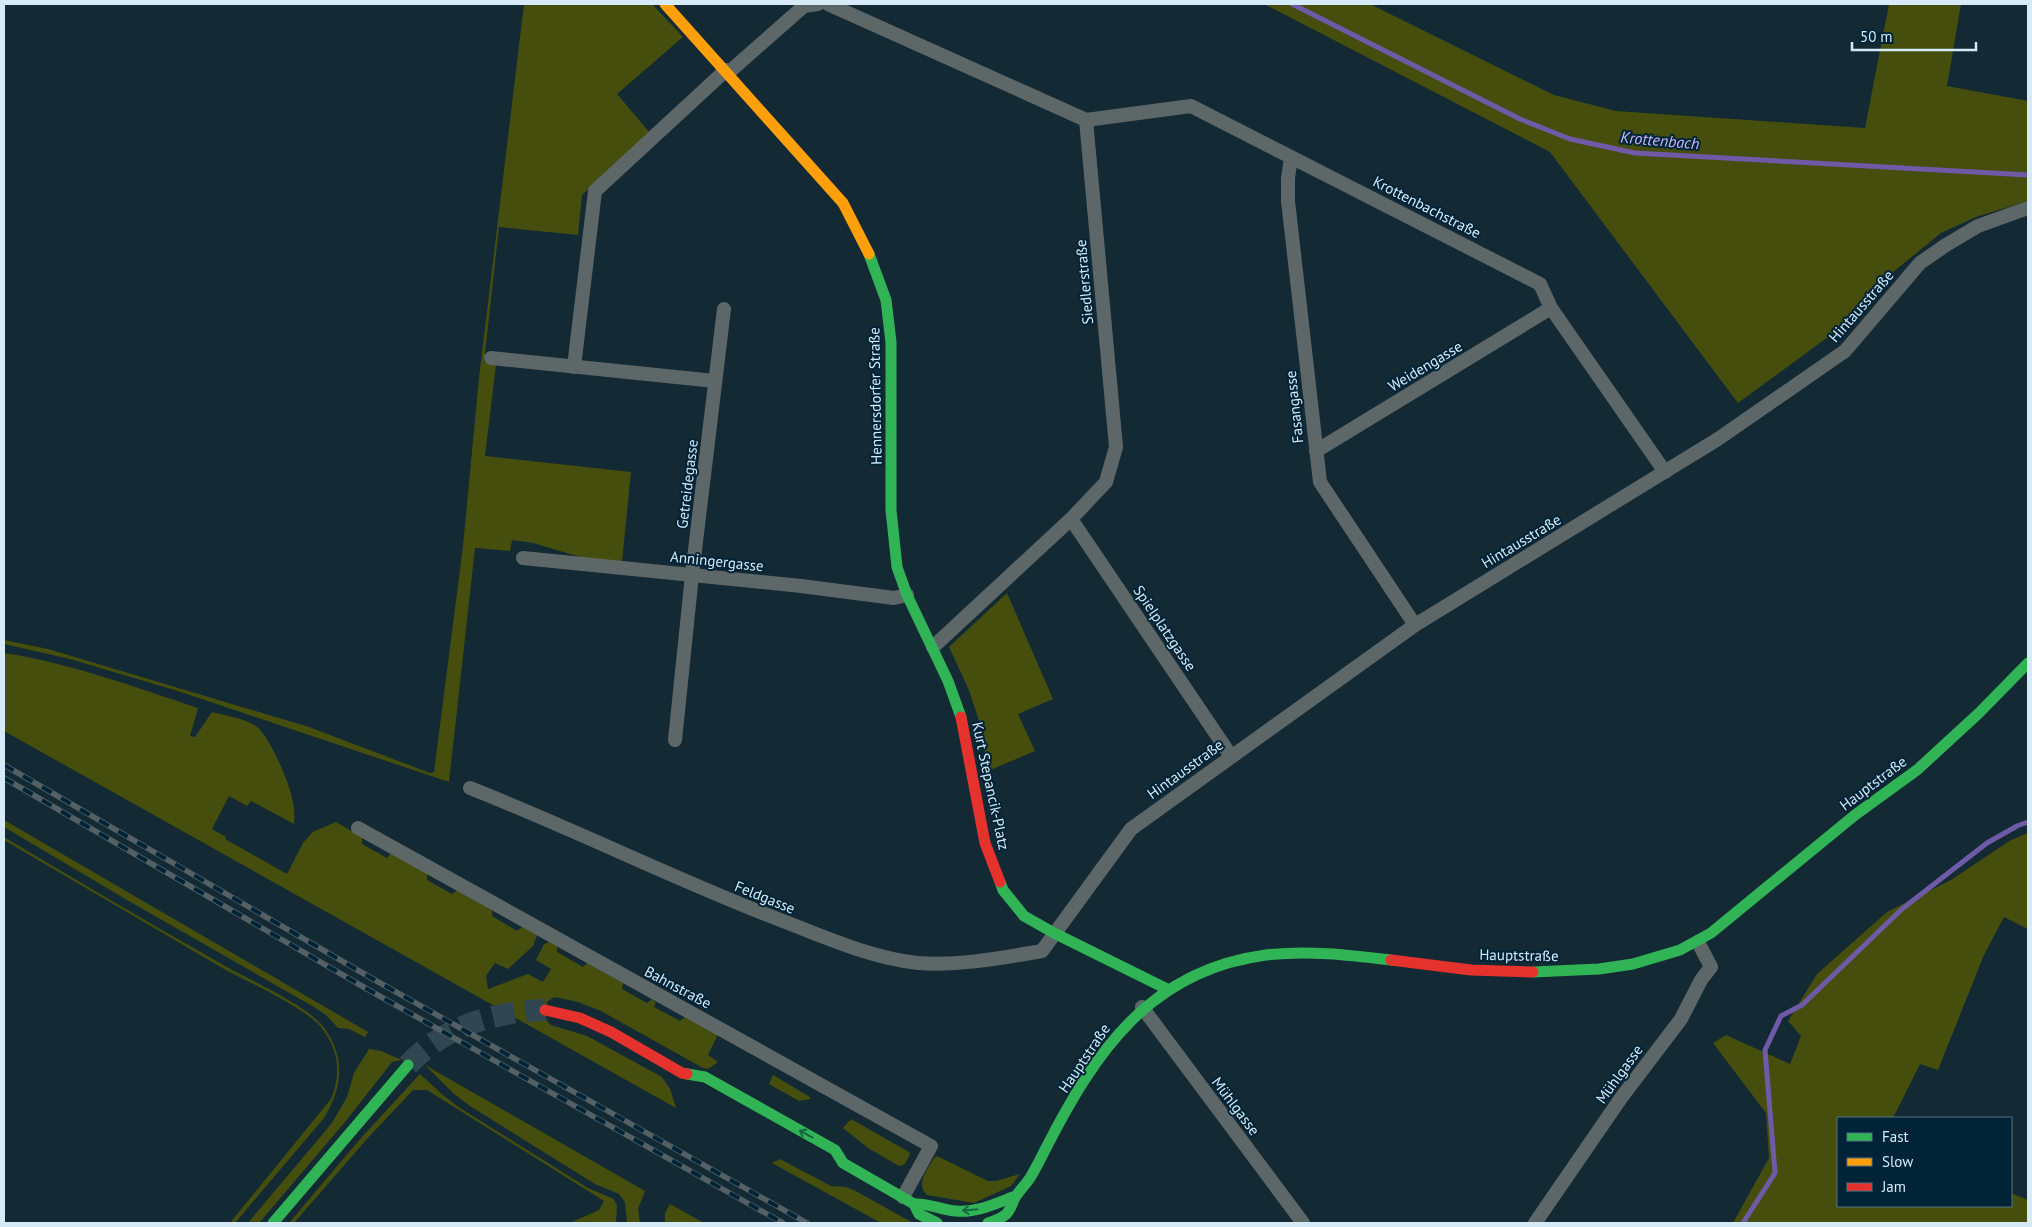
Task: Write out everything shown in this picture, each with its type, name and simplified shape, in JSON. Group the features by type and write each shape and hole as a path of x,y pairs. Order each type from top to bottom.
{"main road":[{"name":"Hennersdorfer Straße","path":"665,4 843,203 870,255 886,300 891,342 891,510 897,567 907,595 933,647"},
{"name":"Kurt Stepancik-Platz","path":"933,647 960,714 985,843 1003,890 1024,916 1054,933 1167,989"},
{"name":"Hauptstraße","path":"988,1223 1009,1212 1016,1196 1031,1176 1075,1097 1116,1034 1142,1008 1167,989 1198,974 1226,964 1249,958 1289,952 1328,953 1457,968 1520,972 1632,966 1670,955 1698,942 1730,918 1855,815 1916,770 1979,713 2028,663"},
{"path":"545,1010 591,1022 682,1073 705,1077 835,1150 844,1163 909,1201 919,1214 937,1223"},
{"path":"273,1223 408,1065"},
{"path":"682,1073 695,1089"},
{"path":"826,1163 844,1163"},
{"path":"909,1201 928,1202 947,1209 966,1211 988,1207 1016,1196"}],"street":[{"path":"574,367 595,191 727,72 804,6 818,4"},
{"path":"828,4 1086,120"},
{"name":"Krottenbachstraße","path":"1086,120 1192,106 1291,158 1397,209 1540,284 1551,308 1665,472"},
{"name":"Siedlerstraße","path":"933,647 1071,519 1106,482 1116,447 1086,120"},
{"name":"Fasangasse","path":"1291,158 1288,178 1288,201 1320,482 1415,625"},
{"name":"Hintausstraße","path":"1054,933 1131,828 1415,625 1741,424 1845,351 1920,264 1946,245 1978,226 2028,208"},
{"name":"Weidengasse","path":"1316,450 1551,308"},
{"name":"Getreidegasse","path":"676,740 692,575 724,309"},
{"path":"491,358 715,381"},
{"name":"Spielplatzgasse","path":"1071,519 1231,756"},
{"name":"Anningergasse","path":"523,558 894,598 907,595"},
{"name":"Feldgasse","path":"470,788 707,891 763,914 876,955 919,963 970,962 1042,951 1054,933"},
{"name":"Bahnstraße","path":"358,828 931,1146 909,1201"},
{"name":"Mühlgasse","path":"1535,1223 1621,1098 1681,1019 1701,980 1711,967 1698,942"},
{"name":"Mühlgasse","path":"1142,1008 1303,1223"}],"green space":[{"path":"524,4 652,4 683,37 617,94 650,133 582,195 578,235 499,227 484,362 496,364 485,456 631,472 622,562 584,558 533,543 512,540 510,551 475,548 449,782 178,691 70,659 4,644 4,640 48,649 309,727 430,773 434,772 463,546 479,378"},
{"path":"1264,4 1370,4 1554,95 1616,111 1865,128 1889,4 1961,4 1947,86 2028,101 2028,201 1976,217 1941,233 1871,290 1839,329 1738,403 1550,152"},
{"path":"1007,593 1053,699 1018,714 1035,751 988,771 979,721 969,690 949,647"},
{"path":"4,653 78,669 198,708 190,736 195,737 212,712 251,723 267,739 283,771 293,801 294,824 251,801 247,806 229,796 212,829 226,837 225,839 287,874 303,843 313,832 336,822 362,837 362,844 387,858 390,854 393,854 427,873 427,880 452,894 458,890 492,910 492,916 517,931 522,927 537,935 533,946 508,969 495,963 486,976 488,989 528,974 543,982 551,969 536,960 544,944 549,942 557,946 557,952 583,967 587,963 623,983 622,989 647,1003 652,999 656,1003 654,1007 680,1021 685,1017 718,1034 708,1055 718,1062 708,1069 703,1068 601,1011 578,1002 554,997 547,1002 546,1017 548,1023 587,1036 662,1077 670,1089 676,1108 4,731"},
{"path":"4,820 368,1032 365,1037 349,1029 338,1028 326,1015 314,1007 4,827"},
{"path":"2028,833 2028,929 2004,917 1984,955 1938,1070 1920,1064 1894,1117 1837,1117 1837,1207 2012,1207 2012,1193 2028,1200 2028,1223 1733,1223 1769,1158 1766,1113 1713,1043 1726,1035 1790,1064 1801,1036 1788,1021 1817,974 1887,912 1951,880 2011,840"},
{"path":"4,837 193,948 291,1002 316,1020 332,1040 339,1062 339,1074 335,1096 330,1107 324,1118 235,1223 230,1223 331,1099 336,1081 337,1064 329,1039 316,1022 292,1005 224,969 4,840"},
{"path":"369,1049 381,1051 402,1060 392,1062 345,1122 259,1223 248,1223 332,1123 347,1097 354,1073"},
{"path":"425,1065 645,1191 638,1209 640,1223 627,1223 625,1202 619,1194 595,1184 470,1106 453,1093"},
{"path":"420,1074 460,1108 588,1188 614,1199 617,1206 616,1223 570,1223 599,1210 604,1201 427,1090 413,1090 366,1140 294,1223 289,1223 361,1138"},
{"path":"773,1075 810,1097 810,1099 799,1101 769,1084"},
{"path":"851,1119 909,1152 910,1155 904,1165 899,1166 868,1148 843,1128"},
{"path":"937,1156 988,1181 996,1181 1020,1174 1011,1186 974,1203 927,1195 922,1186 923,1177"},
{"path":"780,1159 831,1186 846,1187 854,1190 913,1223 881,1223 772,1163"},
{"path":"670,1204 704,1223 665,1223 665,1213"}],"waterway":[{"name":"Krottenbach","path":"1292,4 1520,119 1570,139 1635,153 2028,175"},
{"path":"1743,1223 1775,1173 1765,1050 1781,1016 1802,1005 1902,909 1987,843 2028,822"}],"tunnel":[{"path":"408,1065 437,1040 470,1024 507,1014 545,1010"}],"railway":[{"path":"4,765 373,979 807,1223"},
{"path":"4,778 367,989 783,1223"}],"traffic: fast":[{"path":"869,254 886,300 891,342 891,510 897,567 907,595 948,681 961,717"},
{"path":"1533,972 1599,969 1633,964 1680,950 1711,933 1855,815 1917,770 1979,713 2028,663"},
{"path":"1000,882 1003,890 1024,916 1054,933 1167,989"},
{"path":"988,1223 1001,1218 1009,1211 1085,1079 1131,1021 1158,997 1190,978 1225,964 1266,955 1313,953 1391,960"},
{"path":"273,1223 408,1065"},
{"path":"687,1074 705,1077 835,1150 843,1163 914,1204 919,1214 937,1223"},
{"path":"914,1204 971,1211 1013,1197"}],"traffic: slow":[{"path":"665,4 843,203 869,254"}],"traffic: jam":[{"path":"961,717 985,843 1000,882"},
{"path":"1391,960 1471,970 1533,972"},
{"path":"545,1010 580,1018 611,1032 682,1073 687,1074"}]}
